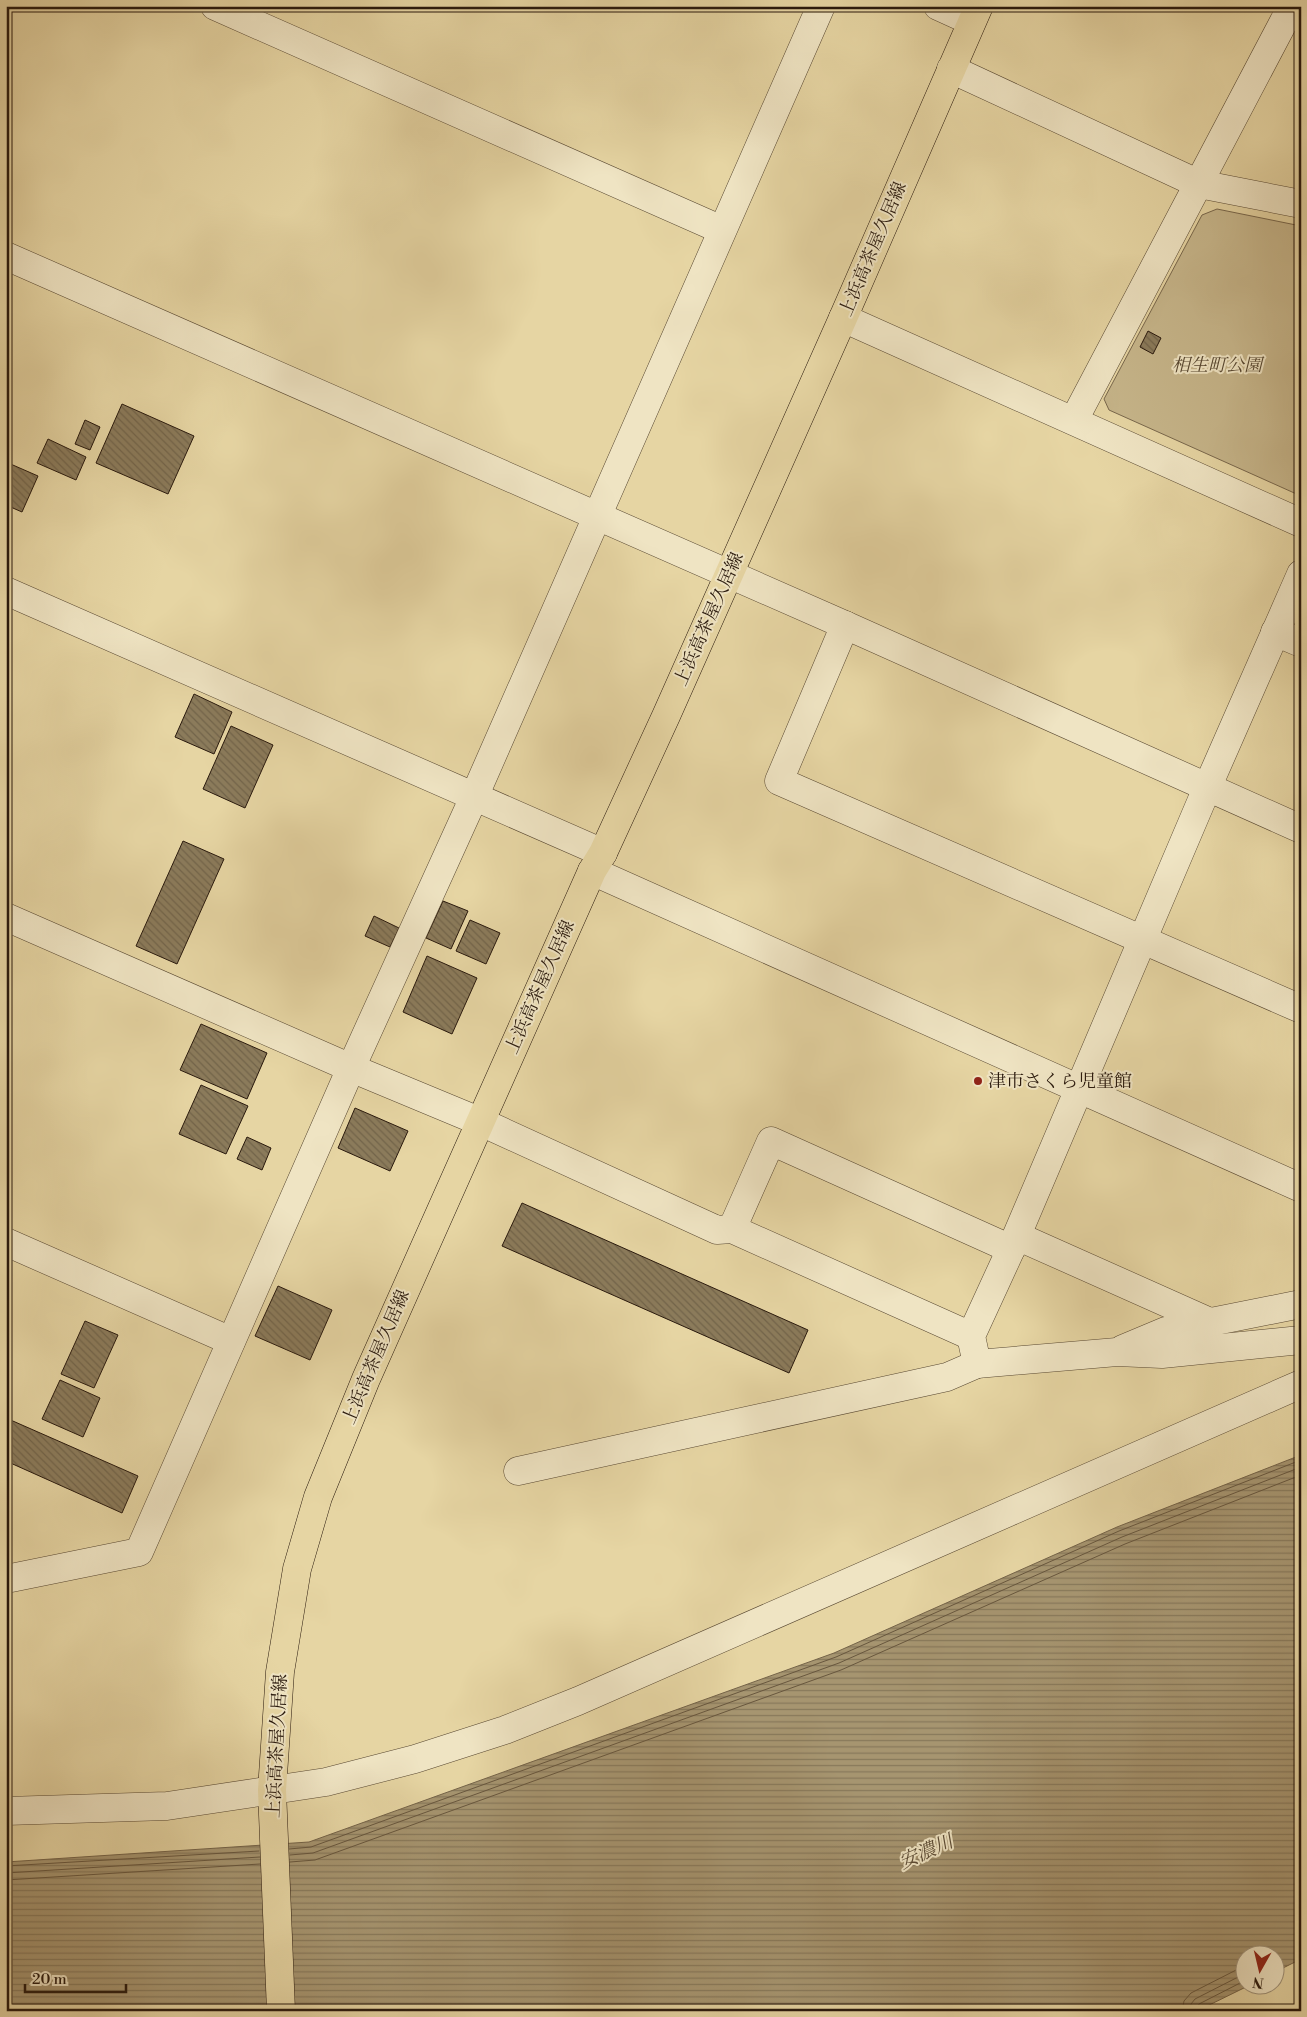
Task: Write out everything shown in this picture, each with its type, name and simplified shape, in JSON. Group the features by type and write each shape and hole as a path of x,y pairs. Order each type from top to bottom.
{"main road":[{"name":"上浜高茶屋久居線","path":"281,2011 272,1790 280,1672 297,1569 318,1497 409,1278 597,862 666,716 843,318 975,14"}],"street":[{"path":"216,6 722,230"},
{"path":"12,1575 139,1552 351,1068 474,797 821,6"},
{"path":"938,6 975,14"},
{"path":"1074,420 1199,184 1293,15"},
{"path":"951,69 1199,184 1301,204"},
{"path":"6,256 845,624 1301,829"},
{"path":"843,318 1301,523"},
{"path":"977,1364 971,1336 1081,1089 1207,788 1301,574"},
{"path":"6,591 474,797 597,862 1081,1089 1301,1188"},
{"path":"845,624 779,781 1143,939 1301,1010"},
{"path":"1275,632 1301,644"},
{"path":"6,916 351,1068 481,1122 717,1230 732,1230 971,1336"},
{"path":"732,1230 771,1142 1212,1323"},
{"path":"6,1242 231,1342"},
{"path":"1117,1352 1166,1331 1301,1304"},
{"path":"518,1471 947,1377 977,1364 1117,1352 1162,1354 1301,1340"},
{"path":"6,1811 167,1806 326,1782 415,1759 505,1730 569,1705 1301,1384"}],"green space":[{"name":"相生町公園","path":"1217,209 1301,226 1301,496 1109,410 1104,399 1202,215"}],"water":[{"name":"安濃川","path":"1301,1455 1301,1959 1284,1968 1284,1944 1234,1944 1234,1993 1197,2011 6,2011 6,1862 309,1842 834,1653 1117,1527"}],"building":[{"path":"1148,331 1161,338 1153,354 1140,347"},
{"path":"122,404 194,436 168,494 96,463"},
{"path":"85,420 100,427 90,450 75,444"},
{"path":"48,439 86,457 76,480 37,463"},
{"path":"6,462 38,476 22,512 6,505"},
{"path":"194,694 232,712 214,754 175,737"},
{"path":"231,726 273,745 245,808 203,789"},
{"path":"183,841 224,859 177,964 136,946"},
{"path":"443,901 468,911 451,949 426,938"},
{"path":"374,916 399,928 390,947 365,936"},
{"path":"470,920 500,933 486,964 456,951"},
{"path":"427,956 477,978 452,1034 403,1012"},
{"path":"201,1024 267,1053 247,1099 180,1070"},
{"path":"201,1085 248,1106 226,1154 179,1134"},
{"path":"355,1108 408,1131 390,1171 338,1148"},
{"path":"247,1137 271,1148 262,1170 237,1159"},
{"path":"522,1203 808,1330 789,1373 502,1246"},
{"path":"278,1286 332,1310 310,1360 255,1336"},
{"path":"85,1321 118,1335 94,1388 61,1374"},
{"path":"60,1380 100,1398 83,1437 42,1419"},
{"path":"6,1418 138,1476 122,1513 6,1461"}],"place":[{"name":"津市さくら児童館","path":"978,1081"}]}
